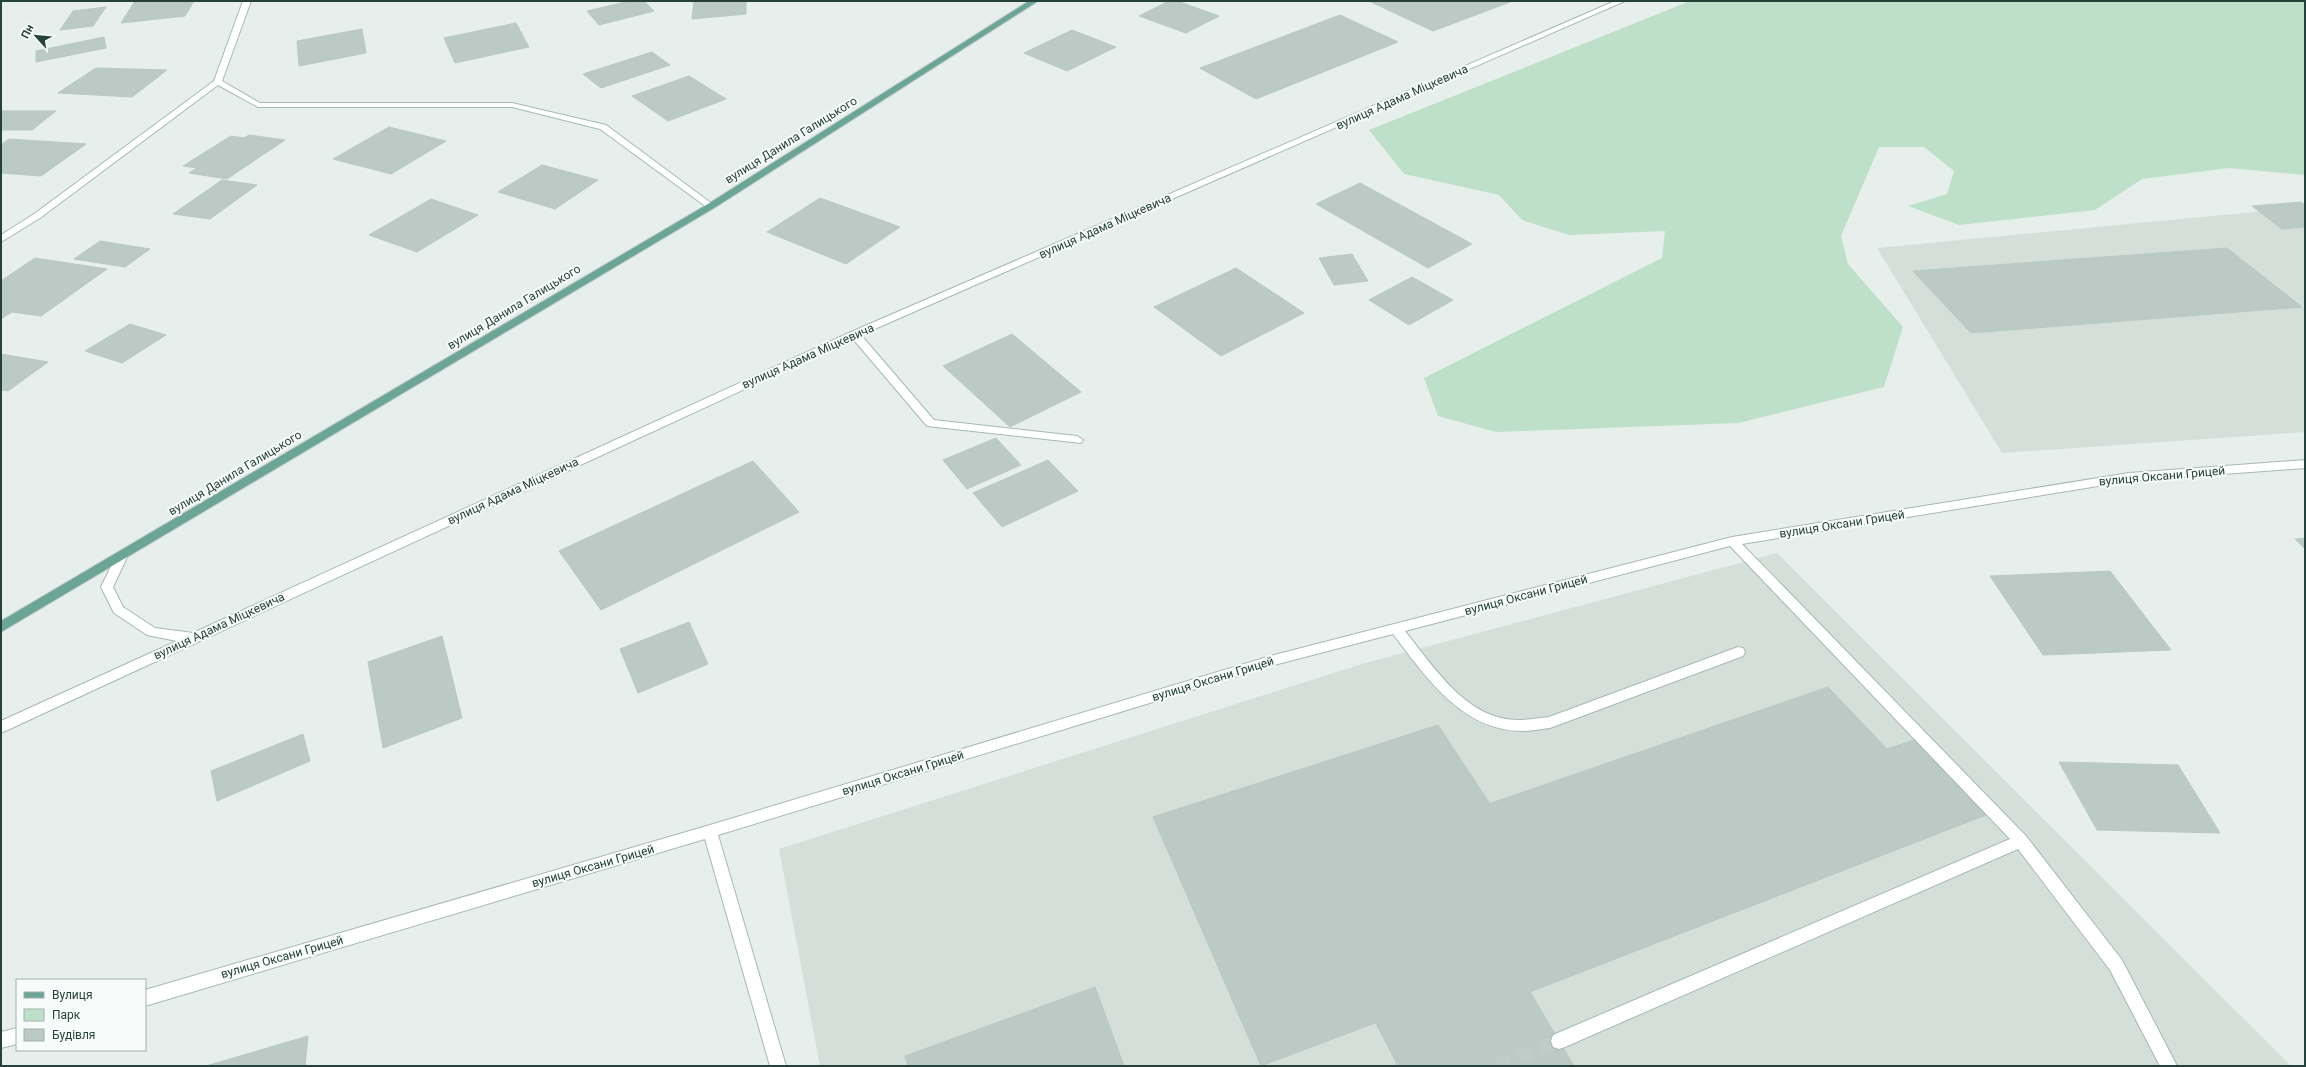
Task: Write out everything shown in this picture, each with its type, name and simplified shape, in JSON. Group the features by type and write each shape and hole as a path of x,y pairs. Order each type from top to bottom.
{"main road":[{"name":"вулиця Данила Галицького","path":"1,627 711,206 1034,1"}],"street":[{"path":"1,239 37,216 218,82 248,1"},
{"name":"вулиця Адама Міцкевича","path":"1,727 855,334 1622,1"},
{"path":"218,82 258,105 512,105 603,127 711,206"},
{"path":"855,334 931,423 1077,440"},
{"name":"вулиця Оксани Грицей","path":"146,998 710,832 1274,660 1732,542 2129,477 2305,464"},
{"path":"1732,542 2021,841 2116,965 2169,1066"},
{"path":"122,555 107,587 118,610 152,632 193,638"},
{"path":"1396,629 1448,693 1461,705 1476,715 1494,722 1514,726 1533,726 1550,722 1738,652"},
{"path":"710,832 778,1066"},
{"path":"1558,1041 2021,841"},
{"path":"1,1040 16,1036"}],"shaded area":[{"path":"2305,207 2305,432 2002,453 1877,248"},
{"path":"1777,553 2291,1066 820,1066 779,849 1362,664"}],"green space":[{"path":"1690,1 2305,1 2305,175 2229,168 2142,179 2095,210 1959,225 1908,206 1947,194 1954,171 1924,147 1879,147 1841,236 1848,264 1903,327 1884,387 1738,423 1496,432 1438,416 1424,378 1662,258 1665,231 1569,235 1522,220 1499,195 1404,174 1369,130"}],"building":[{"path":"135,1 194,1 185,16 121,23"},
{"path":"630,1 644,1 654,11 599,25 587,11"},
{"path":"694,1 746,1 746,14 692,19"},
{"path":"1169,1 1177,1 1219,16 1186,33 1139,16"},
{"path":"1369,1 1513,1 1433,31"},
{"path":"106,7 93,26 60,30 73,11"},
{"path":"1340,15 1398,42 1256,99 1200,68"},
{"path":"516,23 529,47 455,63 444,38"},
{"path":"362,29 366,53 299,66 297,41"},
{"path":"1072,30 1116,47 1067,71 1024,53"},
{"path":"104,37 106,48 36,62 36,51"},
{"path":"652,52 670,65 601,88 583,74"},
{"path":"96,68 167,70 132,97 58,93"},
{"path":"689,76 726,99 668,121 632,96"},
{"path":"1,111 56,111 32,130 1,130"},
{"path":"389,127 446,141 391,174 333,159"},
{"path":"249,135 285,140 227,179 189,173 197,168 183,166 231,136 244,138"},
{"path":"9,139 86,144 41,176 1,173 1,145"},
{"path":"542,165 598,180 555,209 498,192"},
{"path":"222,180 257,185 210,219 173,214"},
{"path":"1360,183 1472,244 1428,268 1316,204"},
{"path":"820,198 900,227 846,264 767,232"},
{"path":"431,199 478,215 417,252 369,235"},
{"path":"2301,202 2305,205 2305,227 2282,229 2252,206"},
{"path":"100,241 150,249 125,267 74,259"},
{"path":"2227,248 2302,307 1971,333 1913,271"},
{"path":"1352,254 1368,281 1334,285 1319,258"},
{"path":"35,258 107,269 41,316 12,312 1,319 1,281"},
{"path":"1236,268 1304,313 1221,356 1154,307"},
{"path":"1412,277 1453,300 1409,325 1369,300"},
{"path":"130,324 166,335 122,363 85,351"},
{"path":"1012,334 1081,392 1010,427 943,366"},
{"path":"1,354 48,362 8,391 1,390"},
{"path":"996,438 1021,465 967,489 943,460"},
{"path":"1048,460 1078,491 1002,527 973,493"},
{"path":"753,461 799,512 601,610 559,551"},
{"path":"2305,538 2305,549 2295,539"},
{"path":"2110,571 2171,650 2043,655 1990,576"},
{"path":"689,622 708,664 638,693 620,649"},
{"path":"442,636 462,718 383,748 368,662"},
{"path":"1828,687 1887,749 1914,740 1986,815 1530,992 1574,1066 1398,1066 1297,870"},
{"path":"1438,725 1490,804 1297,870 1375,1023 1261,1066 1153,817"},
{"path":"303,734 310,761 217,801 211,771"},
{"path":"2059,762 2178,765 2220,833 2097,830"},
{"path":"1095,987 1124,1066 908,1066 905,1056"},
{"path":"308,1036 305,1066 206,1066"}],"tunnel":[{"path":"1497,1066 1559,1041"}]}
